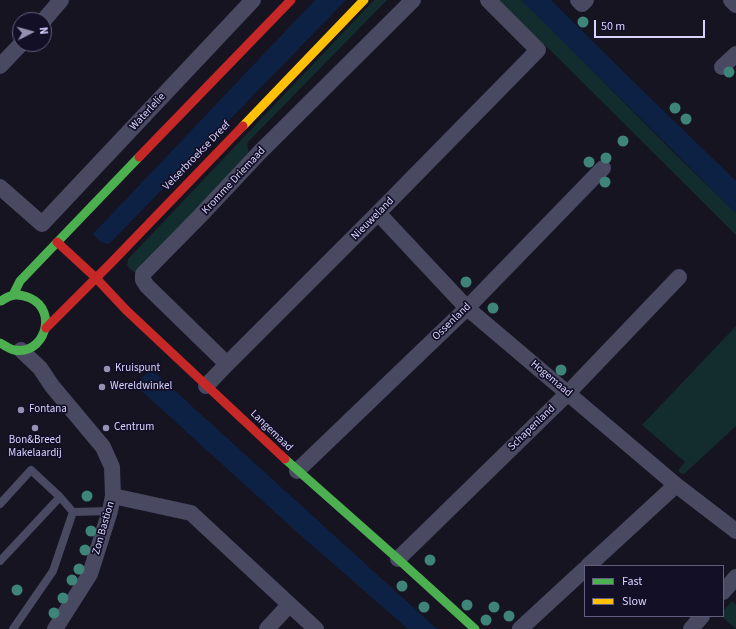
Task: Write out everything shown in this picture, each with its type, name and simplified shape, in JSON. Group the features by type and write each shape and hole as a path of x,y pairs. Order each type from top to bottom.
{"main road":[{"path":"13,295 20,282 291,0"},
{"name":"Velserbroekse Dreef","path":"28,348 42,338 46,328 364,0"},
{"name":"Langemaad","path":"58,242 96,278 126,310 297,471 398,559 475,629"},
{"path":"0,302 13,295 29,296 41,305 45,312 46,328"},
{"path":"0,343 13,350 28,348"}],"street":[{"path":"51,12 61,0"},
{"name":"Waterlelie","path":"0,187 42,224 253,0"},
{"name":"Kromme Driemaad","path":"227,364 147,286 143,280 143,274 266,146 413,0"},
{"name":"Nieuweland","path":"206,386 538,50 488,0"},
{"path":"578,0 582,4 586,0"},
{"path":"731,0 736,5"},
{"path":"0,66 13,52"},
{"path":"722,67 736,54"},
{"name":"Ossenland","path":"297,471 467,308 603,168"},
{"name":"Hogemaad","path":"378,213 467,308 676,485 736,531"},
{"name":"Schapenland","path":"398,559 568,393 680,277"},
{"name":"Zon Bastion","path":"28,348 52,386 103,447 112,466 111,503 90,574 55,629"},
{"path":"589,565 676,485"},
{"path":"111,503 191,513 316,629"},
{"path":"520,629 584,570"},
{"path":"724,591 736,577"},
{"path":"267,629 289,605"},
{"path":"691,629 701,617"}],"lane":[{"path":"0,504 31,470 60,497 73,512"},
{"path":"0,561 60,497"},
{"path":"73,512 111,503"},
{"path":"12,629 53,571 73,512"}],"green space":[{"path":"374,0 387,0 247,143 250,158 137,274 130,269 127,265 128,259"},
{"path":"495,0 521,0 540,18 736,213 736,235 548,48"},
{"path":"736,326 736,426 683,475 678,471 685,462 642,425"},
{"path":"732,601 736,605 736,629 722,617 724,617 724,610"}],"water":[{"path":"315,0 346,0 109,244 98,240 93,234"},
{"path":"521,0 551,0 736,181 736,213"},
{"path":"151,369 437,629 408,629 299,534 135,385"}],"traffic: fast":[{"path":"13,295 20,281 139,157"},
{"path":"0,343 14,350 24,350 33,346 40,340 46,322 44,312 39,304 30,298 22,295 15,295 1,301"},
{"path":"285,459 475,629"}],"traffic: slow":[{"path":"243,126 364,0"}],"traffic: jam":[{"path":"139,157 291,0"},
{"path":"46,328 243,126"},
{"path":"57,242 96,278 126,310 285,459"}],"place":[{"name":"Kruispunt","path":"107,369"},
{"name":"Wereldwinkel","path":"102,387"},
{"name":"Fontana","path":"21,410"},
{"name":"Bon&Breed Makelaardij","path":"35,428"},
{"name":"Centrum","path":"106,428"}]}
